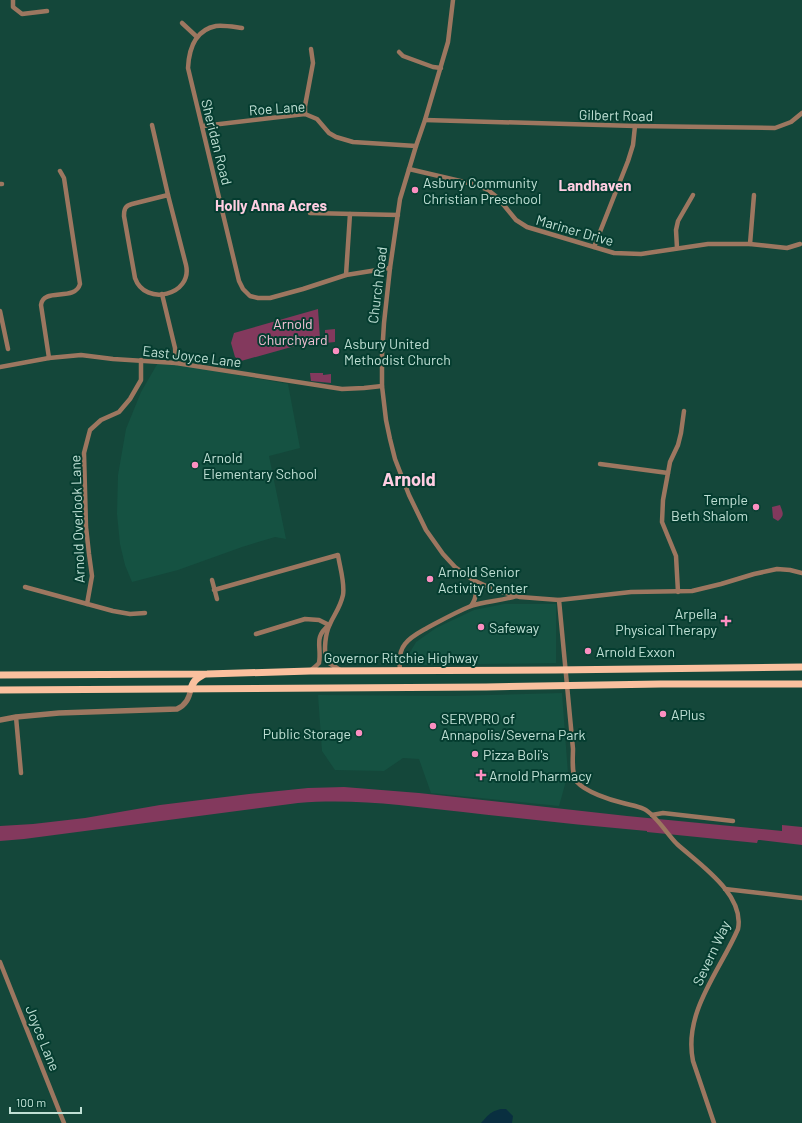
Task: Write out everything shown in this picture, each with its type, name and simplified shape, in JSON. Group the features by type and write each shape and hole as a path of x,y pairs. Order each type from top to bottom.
{"highway":[{"name":"Governor Ritchie Highway","path":"0,675 802,667"},
{"path":"191,689 192,682 207,674"},
{"path":"0,690 802,684"}],"street":[{"path":"13,0 13,7 22,14 47,11"},
{"name":"Church Road","path":"453,0 448,42 400,199 384,323 382,386 386,420 394,456 413,504 426,530 443,554 455,567 473,580 498,592 516,596"},
{"path":"182,23 197,37 208,29 216,26 242,28"},
{"name":"Sheridan Road","path":"197,37 192,44 188,68 239,281 243,289 250,296 270,298 346,275 390,268"},
{"path":"305,114 305,106 313,63 311,49"},
{"path":"399,52 403,56 433,67 441,68"},
{"name":"Gilbert Road","path":"425,120 775,128 790,122 802,113"},
{"name":"Roe Lane","path":"202,126 305,114 318,119 329,133 336,137 353,142 416,146"},
{"path":"152,125 187,270 186,278 175,291 152,295 142,289 133,274 124,212 125,208 129,205 168,195"},
{"path":"594,247 628,161 633,145 635,126"},
{"name":"Mariner Drive","path":"409,169 473,184 488,190 498,198 516,220 527,227 614,253 641,254 708,244 750,244 787,248 800,244"},
{"path":"49,358 40,306 42,299 75,292 79,288 80,284 64,178 60,171"},
{"path":"677,248 676,230 678,220 693,194"},
{"path":"750,244 754,196"},
{"path":"310,213 398,215"},
{"path":"346,275 350,214"},
{"path":"162,294 175,348 176,363"},
{"path":"0,311 8,349"},
{"name":"East Joyce Lane","path":"0,367 49,358 82,355 113,359 176,363 342,389 382,386"},
{"name":"Arnold Overlook Lane","path":"87,604 92,576 86,527 84,453 90,430 101,420 119,412 130,399 141,380 141,360"},
{"path":"678,592 676,556 662,522 663,500 668,472 670,462 680,439 684,411"},
{"path":"600,464 668,472"},
{"path":"214,590 338,555 344,586 343,594 325,639 326,661 341,671"},
{"path":"400,670 400,656 404,645 408,640 452,614 471,606 516,596 559,600 631,592 692,591 777,569 802,573"},
{"path":"212,580 216,599"},
{"path":"471,606 476,594 473,580"},
{"path":"25,587 113,611 130,614 146,613"},
{"name":"Severn Way","path":"559,600 573,749 574,776 577,783 591,791 613,800 643,808 652,815 677,844 726,889 733,900 738,914 738,929 699,1007 693,1025 691,1041 693,1060 714,1123"},
{"path":"256,634 311,619 319,620 330,625"},
{"path":"310,671 318,663 321,633 330,625"},
{"path":"0,720 16,716 59,713 177,709 186,703 191,689"},
{"path":"16,716 21,773"},
{"path":"652,815 662,813 733,821"},
{"path":"726,889 802,898"},
{"name":"Joyce Lane","path":"0,962 64,1122"},
{"path":"58,1123 64,1122"}],"shaded area":[{"name":"Arnold Elementary School","path":"159,361 288,384 300,448 269,456 286,539 275,537 178,570 132,582 125,565 120,544 117,514 118,475 126,429 141,392"},
{"path":"504,604 556,604 556,663 408,665 409,654 416,642 436,628 474,610"},
{"path":"562,693 568,774 559,806 431,793 419,759 403,758 384,771 335,770 322,751 318,695 451,696"}],"green space":[{"name":"Arnold Churchyard","path":"318,309 320,339 241,361 235,357 231,343 234,333"},
{"path":"335,329 335,342 325,343 325,330"},
{"path":"310,373 323,373 323,375 331,374 331,383 311,381"},
{"path":"780,505 783,514 778,521 773,518 772,507"},
{"path":"344,787 419,793 627,816 782,831 782,825 802,827 802,845 760,840 758,840 757,843 401,805 340,801 298,803 0,841 0,826 85,818 160,805 249,794 308,788"}],"water":[{"path":"501,1109 506,1109 513,1116 512,1123 481,1123 492,1113"}],"place":[{"name":"Asbury Community Christian Preschool","path":"415,190"},
{"name":"Asbury United Methodist Church","path":"336,351"},
{"name":"Arnold Elementary School","path":"195,465"},
{"name":"Temple Beth Shalom","path":"756,507"},
{"name":"Arnold Senior Activity Center","path":"430,579"},
{"name":"Arpella Physical Therapy","path":"726,621"},
{"name":"Safeway","path":"481,627"},
{"name":"Arnold Exxon","path":"588,651"},
{"name":"APlus","path":"663,714"},
{"name":"SERVPRO of Annapolis/Severna Park","path":"433,726"},
{"name":"Public Storage","path":"359,733"},
{"name":"Pizza Boli's","path":"475,754"},
{"name":"Arnold Pharmacy","path":"481,775"}],"district":[{"name":"Landhaven","path":"595,185"},
{"name":"Holly Anna Acres","path":"271,205"},
{"name":"Arnold","path":"409,479"}]}
